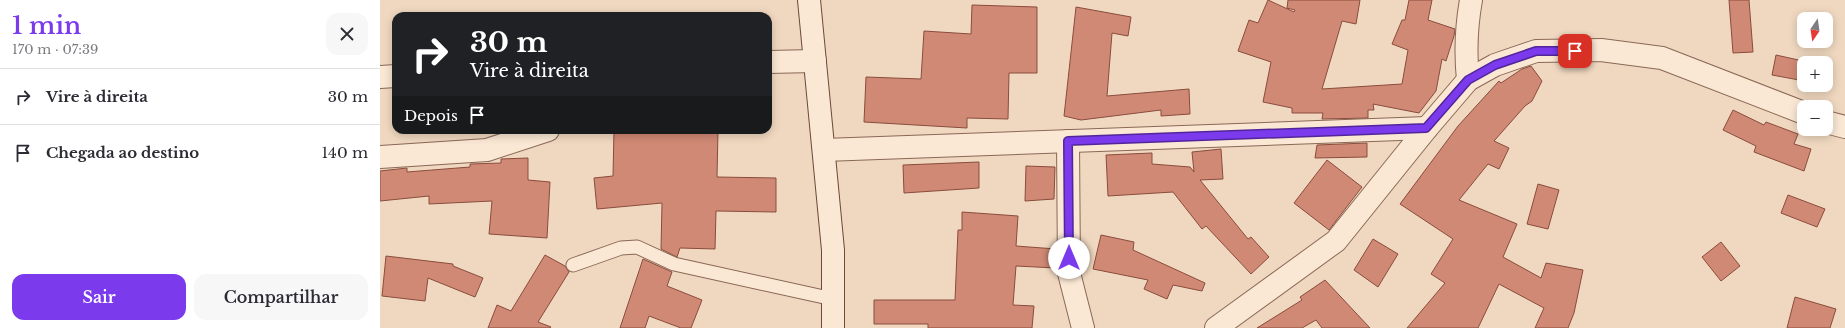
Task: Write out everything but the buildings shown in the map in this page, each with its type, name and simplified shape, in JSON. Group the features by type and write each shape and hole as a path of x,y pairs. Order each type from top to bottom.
{"street":[{"path":"809,0 833,250 833,328"},
{"path":"1468,80 1465,52 1467,22 1471,0"},
{"path":"1216,328 1264,295 1336,241 1426,128 1468,80 1495,65 1536,51 1601,50 1662,58 1797,110"},
{"path":"772,62 815,61"},
{"path":"380,77 392,76"},
{"path":"1833,124 1845,127"},
{"path":"824,150 1426,128"},
{"path":"380,157 487,150 536,134"},
{"path":"1068,141 1069,273 1083,328"}],"lane":[{"path":"573,264 621,248 638,247 674,264 833,299"}],"route":[{"path":"1069,258 1068,141 1426,128 1468,80 1495,65 1536,51 1575,51"}]}
